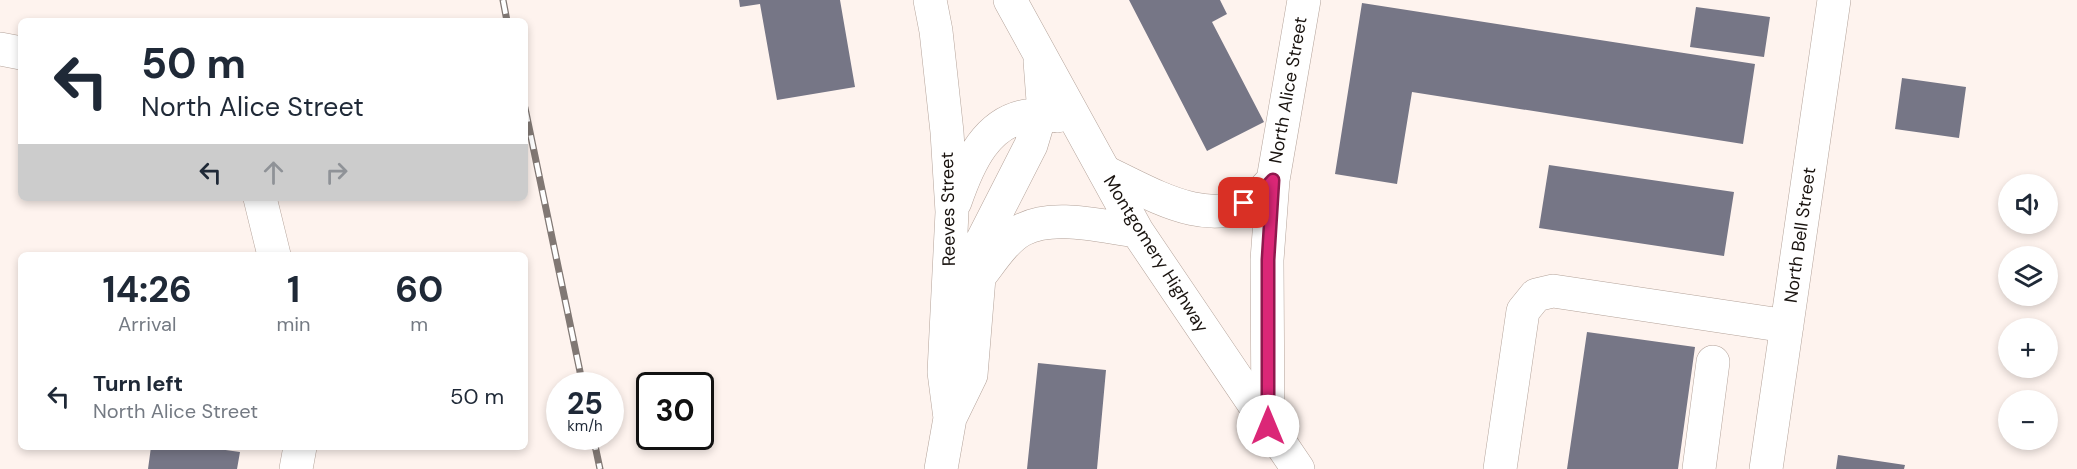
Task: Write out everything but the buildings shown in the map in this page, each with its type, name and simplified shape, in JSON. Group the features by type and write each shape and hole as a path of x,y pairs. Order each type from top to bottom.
{"main road":[{"name":"Reeves Street","path":"930,0 936,31 947,132 952,212 944,372 950,418"},
{"name":"Montgomery Highway","path":"1010,0 1137,231 1298,469"},
{"name":"North Alice Street","path":"1268,426 1268,260 1273,180 1304,0"},
{"name":"North Bell Street","path":"1766,469 1834,0"},
{"path":"0,49 18,52"},
{"name":"Reeves Street","path":"941,469 950,418 971,375 977,280 982,242 1031,145 1040,115 1043,80 1039,53"},
{"path":"952,212 966,169 984,141 1002,124 1026,116 1051,114 1068,120 1081,130"},
{"name":"North Alice Street","path":"1105,172 1185,208 1207,212 1233,209 1248,202 1256,198 1273,180"},
{"path":"261,201 273,252"},
{"path":"977,280 1008,241 1022,230 1038,224 1055,221 1137,231"},
{"path":"1500,469 1523,311 1536,295 1553,291 1787,326"},
{"path":"1699,469 1713,362"},
{"path":"297,469 300,450"}],"railway":[{"path":"503,0 506,18"},
{"path":"528,122 580,372"},
{"path":"596,450 600,469"}],"route":[{"path":"1244,203 1256,198 1273,180 1268,260 1268,426"}]}
